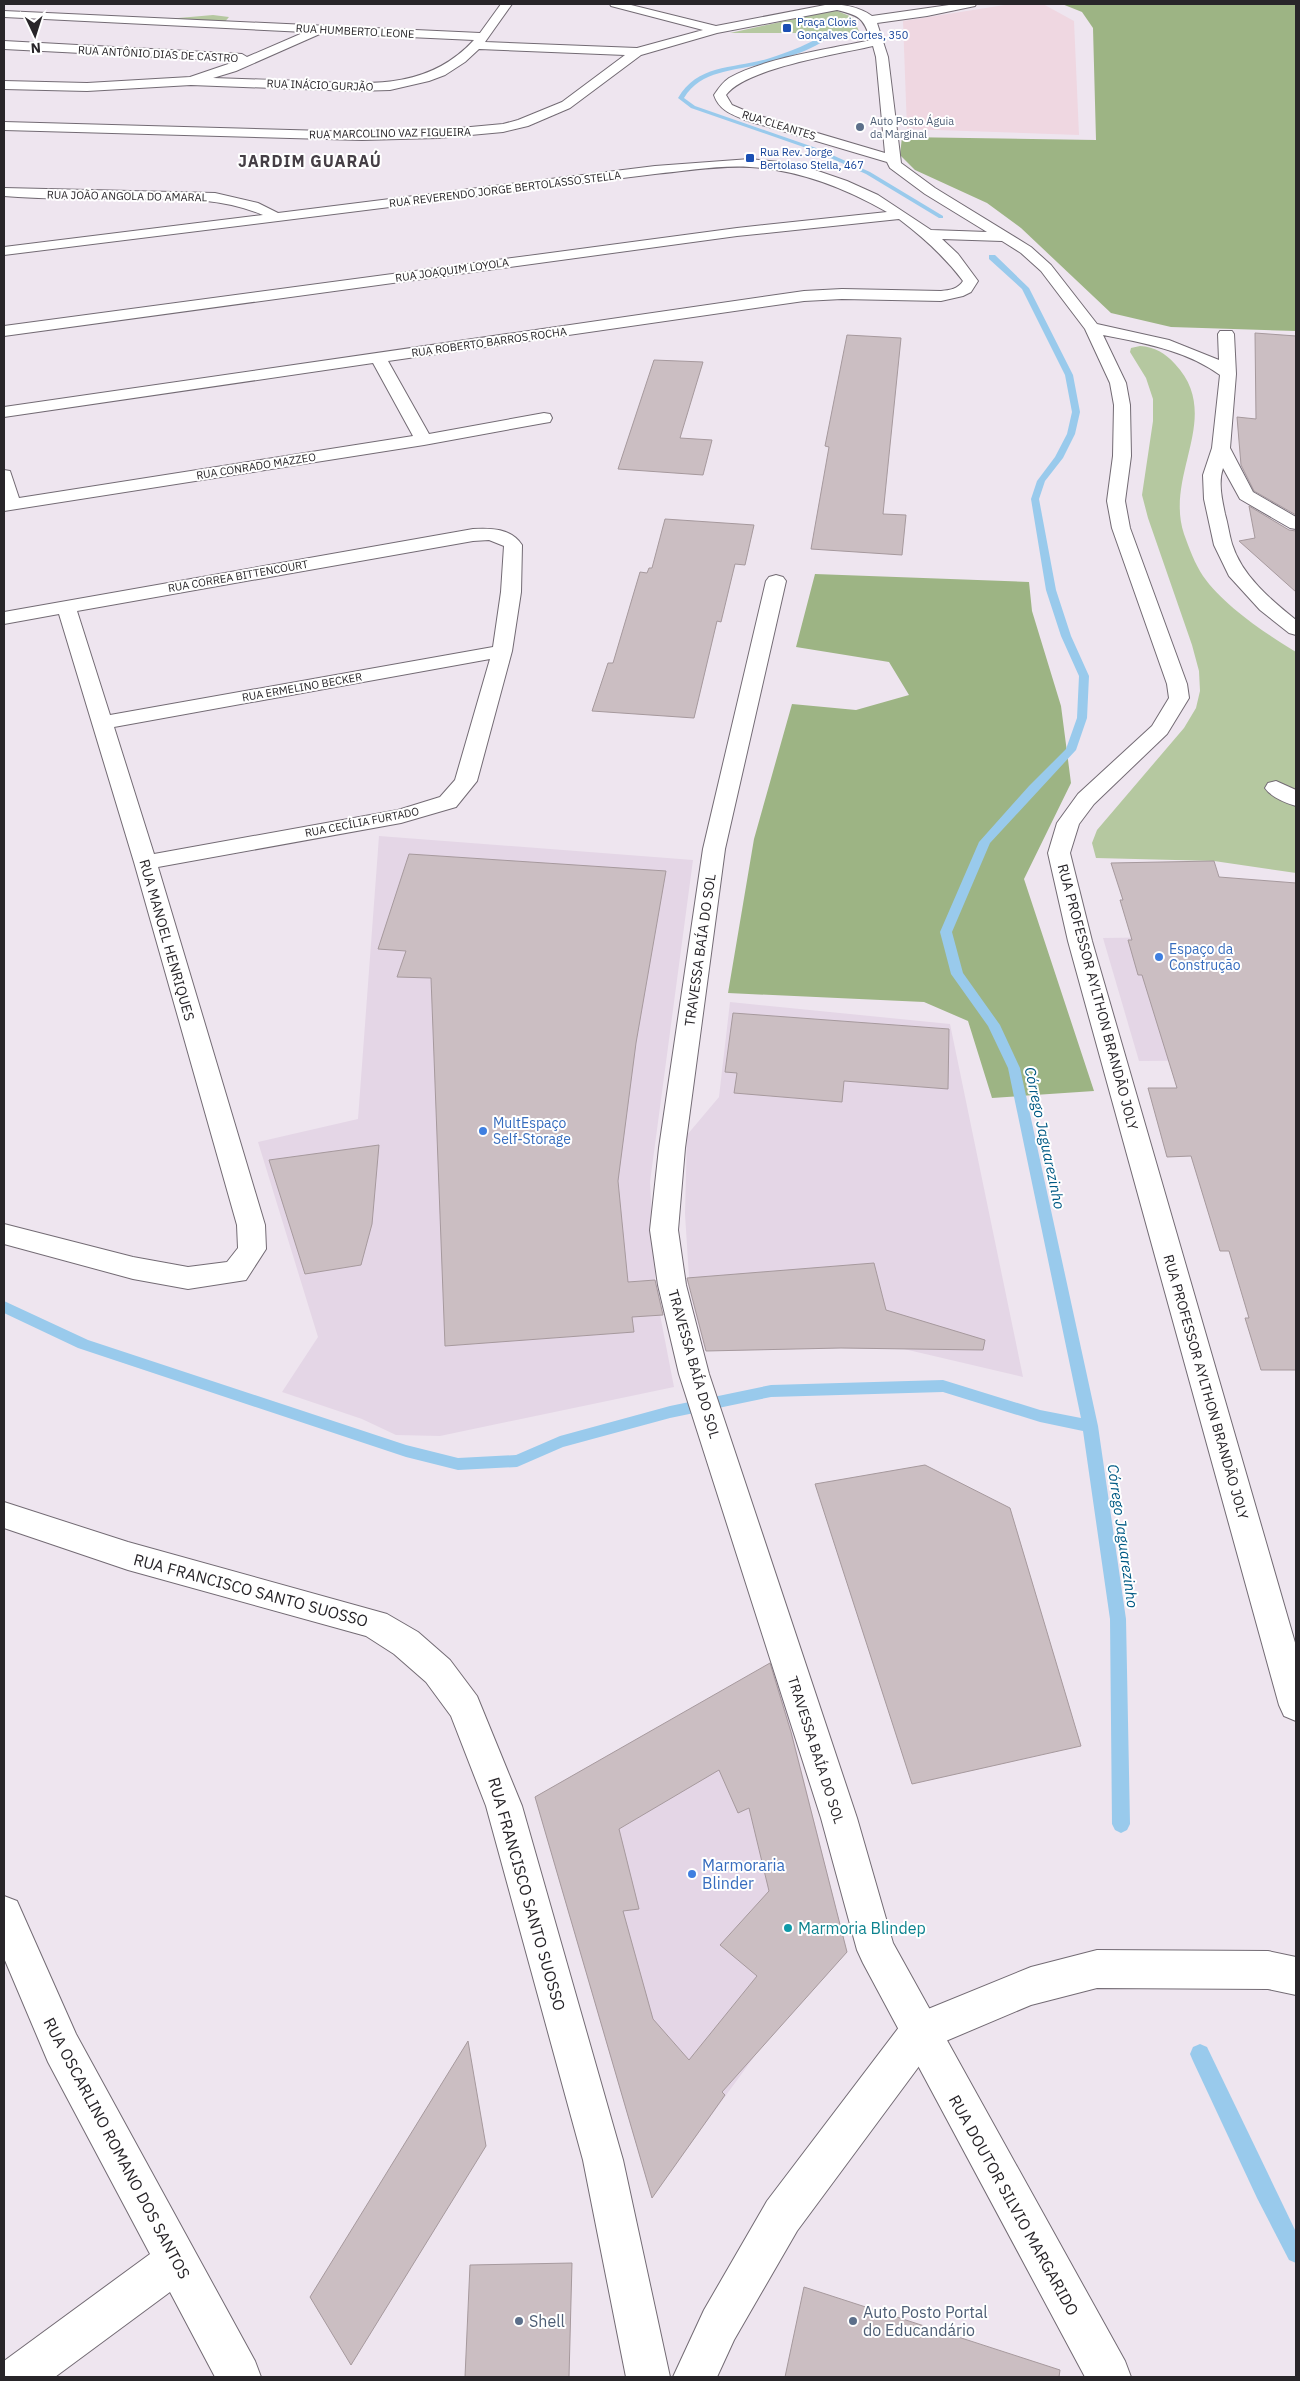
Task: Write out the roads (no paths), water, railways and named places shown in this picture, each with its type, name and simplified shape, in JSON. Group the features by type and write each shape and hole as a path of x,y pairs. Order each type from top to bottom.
{"street":[{"name":"RUA INÁCIO GURJÃO","path":"192,80 364,87 393,85 424,79 443,72 480,41 506,4"},
{"path":"615,4 716,30"},
{"path":"870,20 927,13 971,4"},
{"path":"835,5 861,13 870,20 882,58 892,159"},
{"name":"RUA MARCOLINO VAZ FIGUEIRA","path":"4,126 298,135 476,132 523,123 566,105 637,52 716,30 835,5"},
{"path":"228,25 244,12"},
{"path":"4,14 100,19 224,13"},
{"name":"RUA HUMBERTO LEONE","path":"100,19 320,29 637,52"},
{"path":"4,85 87,87 192,80 253,59 320,29"},
{"name":"RUA CLEANTES","path":"877,42 814,56 739,78 728,85 720,95 722,102 728,109 749,118 892,159"},
{"name":"RUA ANTÔNIO DIAS DE CASTRO","path":"4,45 253,59"},
{"name":"RUA PROFESSOR AYLTHON BRANDÃO JOLY","path":"892,159 902,172 1008,238 1026,250 1046,268 1092,328 1118,383 1122,405 1122,456 1116,501 1121,528 1177,684 1179,698 1160,730 1086,799 1068,824 1059,853 1080,942 1296,1705"},
{"name":"RUA REVERENDO JORGE BERTOLASSO STELLA","path":"4,251 655,170 748,163 789,167 819,175 859,191 930,234 971,281"},
{"name":"RUA JOÃO ANGOLA DO AMARAL","path":"4,192 32,194 175,195 217,198 247,204 276,216"},
{"name":"RUA JOAQUIM LOYOLA","path":"4,331 727,233 901,215"},
{"path":"930,234 1008,238"},
{"name":"RUA ROBERTO BARROS ROCHA","path":"4,412 804,296 842,294 941,296 958,293 966,289 971,281"},
{"path":"1092,328 1174,348 1221,368 1228,374"},
{"path":"1226,334 1228,374 1221,448 1212,476 1213,499 1223,545 1236,572 1267,606 1296,629"},
{"path":"378,358 424,440"},
{"name":"RUA CONRADO MAZZEO","path":"8,505 424,440 544,418"},
{"path":"1221,448 1246,495 1296,524"},
{"path":"4,474 8,505"},
{"name":"RUA CORREA BITTENCOURT","path":"4,618 473,534"},
{"name":"RUA CECÍLIA FURTADO","path":"144,862 402,816 448,802 466,782 471,756 502,651 511,592 513,545 507,539 494,534 473,534"},
{"name":"TRAVESSA BAÍA DO SOL","path":"776,581 714,849 672,1148 664,1230 672,1285 694,1374 839,1818 876,1950 920,2032"},
{"name":"RUA MANOEL HENRIQUES","path":"4,1234 133,1268 188,1278 236,1272 252,1249 251,1225 66,606"},
{"name":"RUA ERMELINO BECKER","path":"102,723 502,651"},
{"path":"1276,788 1296,800"},
{"name":"RUA FRANCISCO SANTO SUOSSO","path":"4,1515 128,1556 375,1624 406,1643 438,1671 466,1707 504,1806 603,2160 648,2377"},
{"name":"RUA OSCARLINO ROMANO DOS SANTOS","path":"8,1935 62,2048 239,2377"},
{"path":"695,2377 719,2325 782,2216 920,2032 1031,1986 1097,1969 1268,1970 1296,1976"},
{"name":"RUA DOUTOR SILVIO MARGARIDO","path":"920,2032 1109,2377"},
{"path":"20,2377 176,2261"}],"waterway":[{"name":"Córrego Jaguarezinho","path":"833,32 808,46 781,56 705,75 695,80 681,98 693,107 817,150 868,173 941,217"},
{"name":"Córrego Jaguarezinho","path":"992,257 1025,288 1039,312 1069,375 1076,412 1071,434 1059,458 1041,481 1035,499 1051,590 1066,636 1084,676 1082,718 1071,750 1033,788 985,842 946,932 957,974 994,1025 1014,1068 1090,1426"},
{"path":"4,1307 83,1344 406,1451 458,1464 517,1461 560,1442 670,1412 771,1391 943,1386 1040,1416 1090,1426"},
{"name":"Córrego Jaguarezinho","path":"1090,1426 1118,1619 1121,1824"},
{"name":"Córrego Jaguarezinho","path":"1200,2054 1264,2191 1296,2253"}],"place":[{"name":"Praça Clovis Gonçalves Cortes, 350","path":"787,28"},
{"name":"Auto Posto Águia da Marginal","path":"860,127"},
{"name":"Rua Rev. Jorge Bertolaso Stella, 467","path":"750,158"},
{"name":"Espaço da Construção","path":"1159,957"},
{"name":"MultEspaço Self-Storage","path":"483,1131"},
{"name":"Marmoraria Blinder","path":"692,1874"},
{"name":"Marmoria Blindep","path":"788,1928"},
{"name":"Shell","path":"519,2321"},
{"name":"Auto Posto Portal do Educandário","path":"853,2321"}],"district":[{"name":"JARDIM GUARAÚ","path":"310,161"}]}
